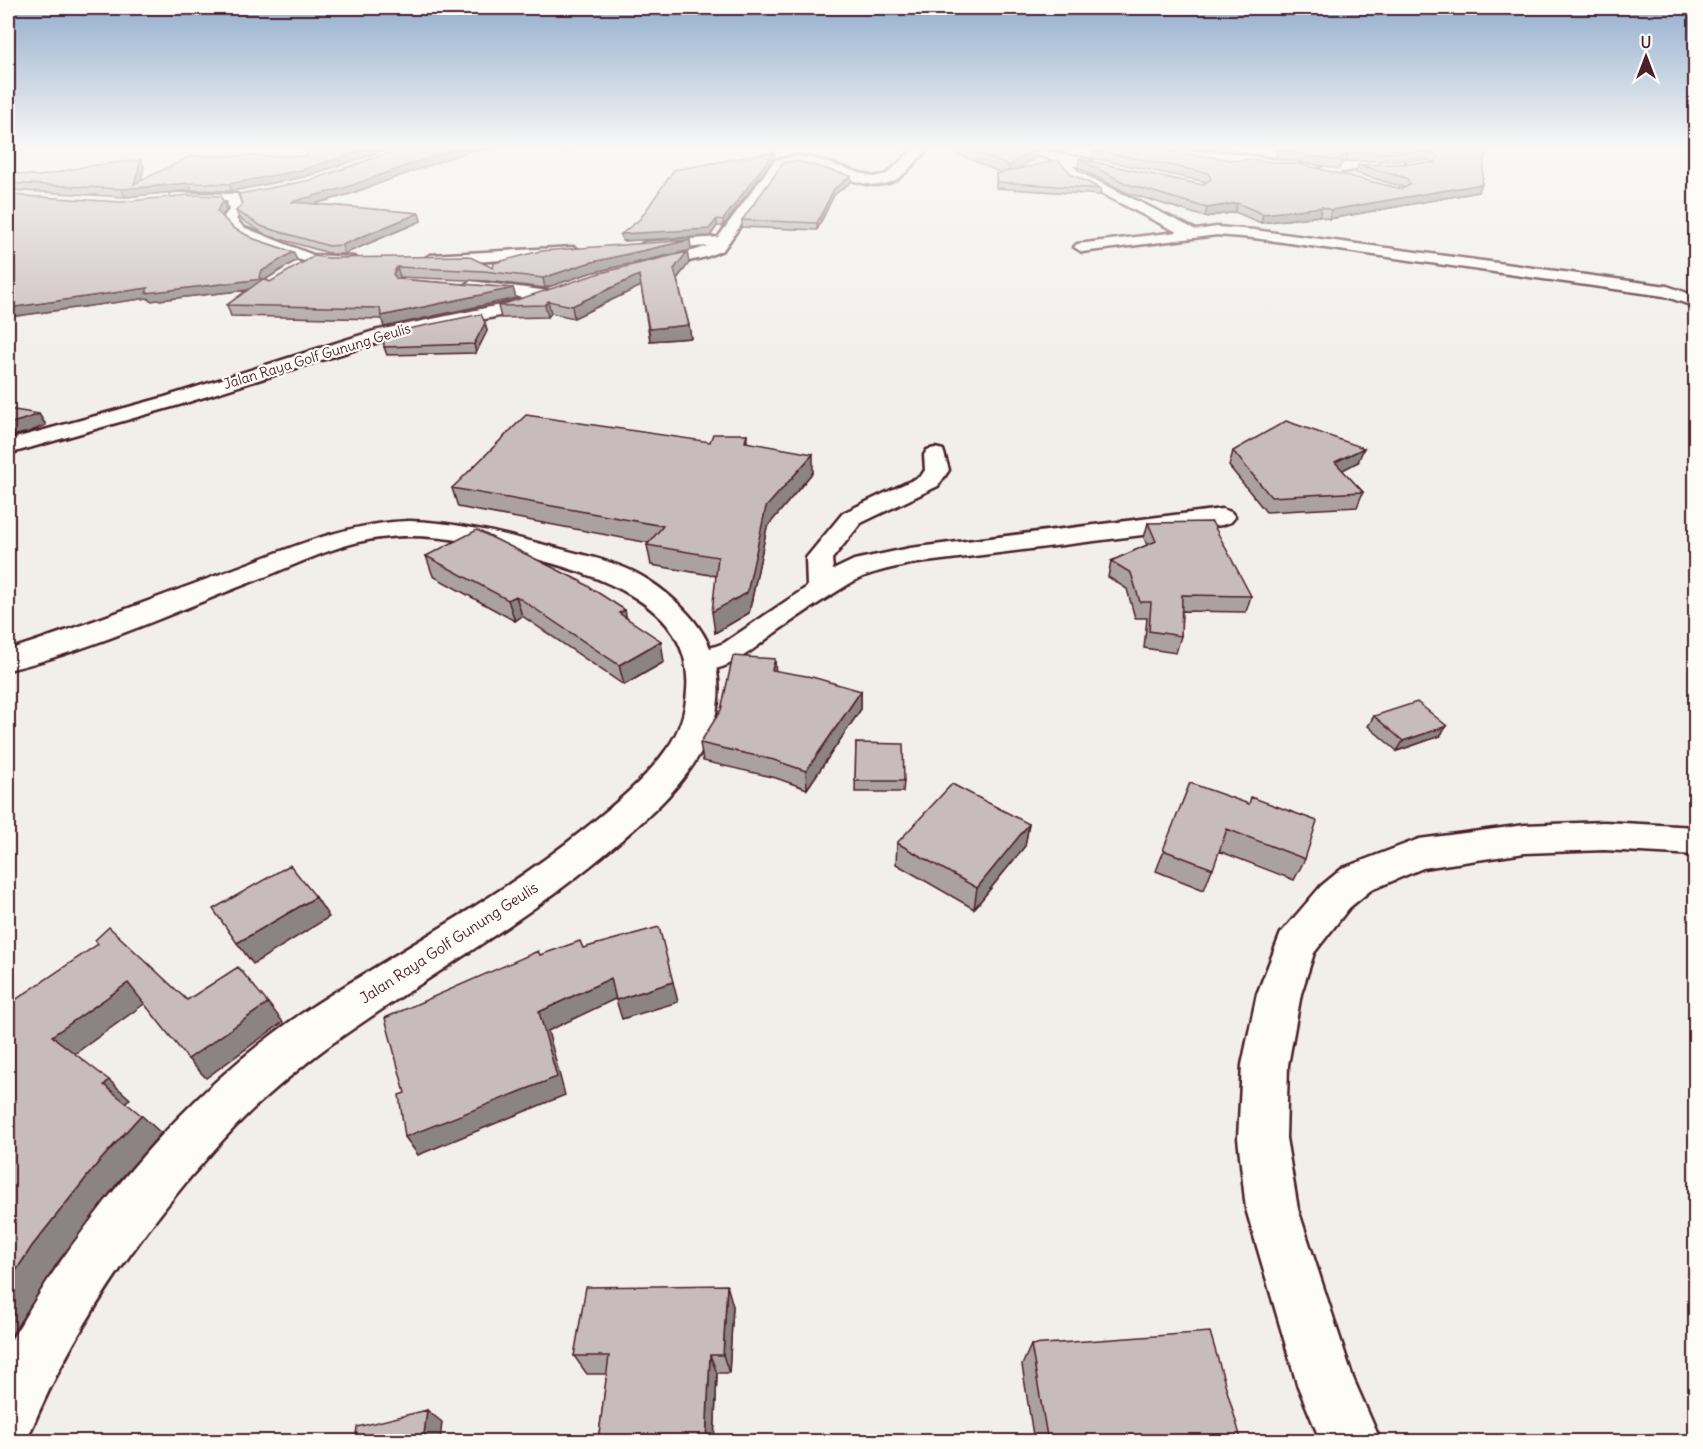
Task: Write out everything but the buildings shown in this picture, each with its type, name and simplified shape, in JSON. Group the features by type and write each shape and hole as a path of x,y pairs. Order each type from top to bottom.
{"street":[{"path":"231,217 229,219 233,226 311,260 373,262"},
{"path":"625,271 709,252 718,247 740,217"},
{"path":"1158,217 1194,235"},
{"path":"1083,247 1217,231 1254,234 1667,291 1695,302"},
{"path":"629,249 722,241"},
{"path":"414,261 585,251"},
{"path":"296,268 311,260"},
{"path":"458,285 549,296"},
{"name":"Jalan Raya Golf Gunung Geulis","path":"8,447 172,401 400,329 504,310 570,287"},
{"path":"822,590 819,558 852,518 930,481 938,470 935,455"},
{"path":"702,662 735,650 764,627 822,590 864,566 885,560 1222,517"},
{"name":"Jalan Raya Golf Gunung Geulis","path":"8,660 86,635 326,544 364,533 407,528 465,533 570,559 617,575 676,616 694,641 702,662 702,694 691,738 672,767 622,818 580,854 487,921 291,1048 237,1092 196,1134 127,1214 68,1296 42,1340 8,1414"},
{"path":"1351,1442 1326,1384 1272,1209 1262,1138 1264,1065 1279,994 1296,945 1335,897 1357,879 1419,854 1525,839 1604,836 1695,841"}]}
